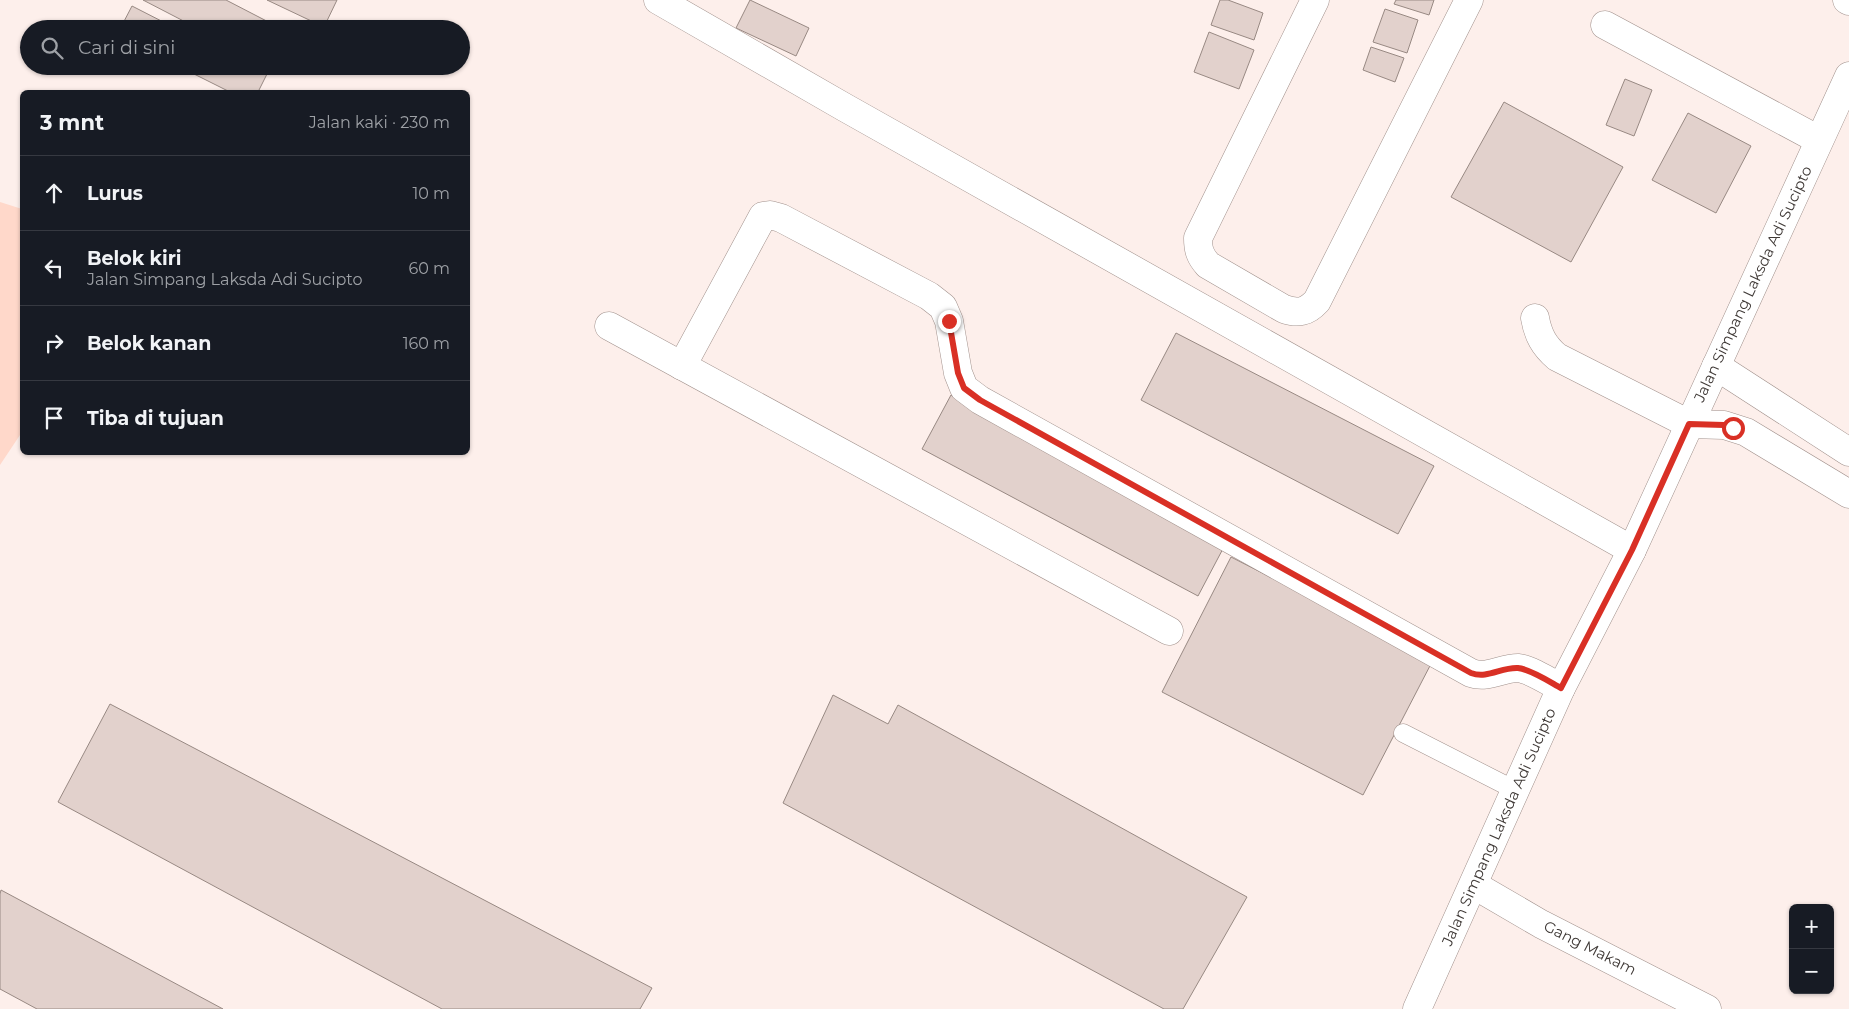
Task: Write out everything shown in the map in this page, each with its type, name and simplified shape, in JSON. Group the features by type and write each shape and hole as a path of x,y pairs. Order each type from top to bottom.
{"street":[{"path":"658,0 852,112 1632,550"},
{"path":"1315,0 1198,238 1201,257 1208,265 1284,309 1295,312 1305,311 1317,301 1469,0"},
{"path":"1605,25 1819,140"},
{"name":"Jalan Simpang Laksda Adi Sucipto","path":"1417,1009 1561,688 1632,550 1849,76"},
{"path":"682,366 764,216 770,215 781,218 929,296 943,307 949,321 958,373 964,388 980,400 1471,673 1487,676 1517,668 1561,688"},
{"path":"1535,318 1537,331 1542,342 1557,357 1689,424 1724,425 1746,432 1849,494"},
{"path":"609,326 1169,631"},
{"path":"1716,366 1849,452"},
{"name":"Gang Makam","path":"1474,885 1541,924 1707,1009"}],"lane":[{"path":"1403,733 1515,790"}],"shaded area":[{"path":"0,202 20,208 20,435 0,465"}],"building":[{"path":"143,0 226,0 265,20 182,20"},
{"path":"267,0 337,0 327,20 309,20"},
{"path":"750,0 809,28 796,56 736,28"},
{"path":"1220,0 1228,0 1263,13 1254,40 1211,25"},
{"path":"1396,0 1434,0 1429,15 1394,4"},
{"path":"132,6 159,20 125,20"},
{"path":"1385,9 1418,20 1407,53 1373,42"},
{"path":"1209,32 1254,50 1239,89 1194,72"},
{"path":"1371,47 1404,58 1395,82 1363,70"},
{"path":"196,75 266,75 259,90 226,90"},
{"path":"1625,79 1652,90 1634,136 1606,125"},
{"path":"1504,102 1623,167 1571,262 1451,197"},
{"path":"1688,113 1751,146 1716,213 1652,180"},
{"path":"1176,333 1434,466 1398,534 1141,400"},
{"path":"951,395 1226,543 1198,596 922,449"},
{"path":"1231,557 1433,660 1363,795 1162,692"},
{"path":"833,695 888,724 898,705 1247,897 1183,1009 1164,1009 783,803"},
{"path":"110,704 652,988 640,1009 442,1009 58,802"},
{"path":"1,890 223,1009 37,1009 0,989"}],"route":[{"path":"949,321 958,373 964,388 980,400 1471,673 1487,676 1517,668 1561,688 1632,550 1689,424 1724,425 1733,428"}]}
